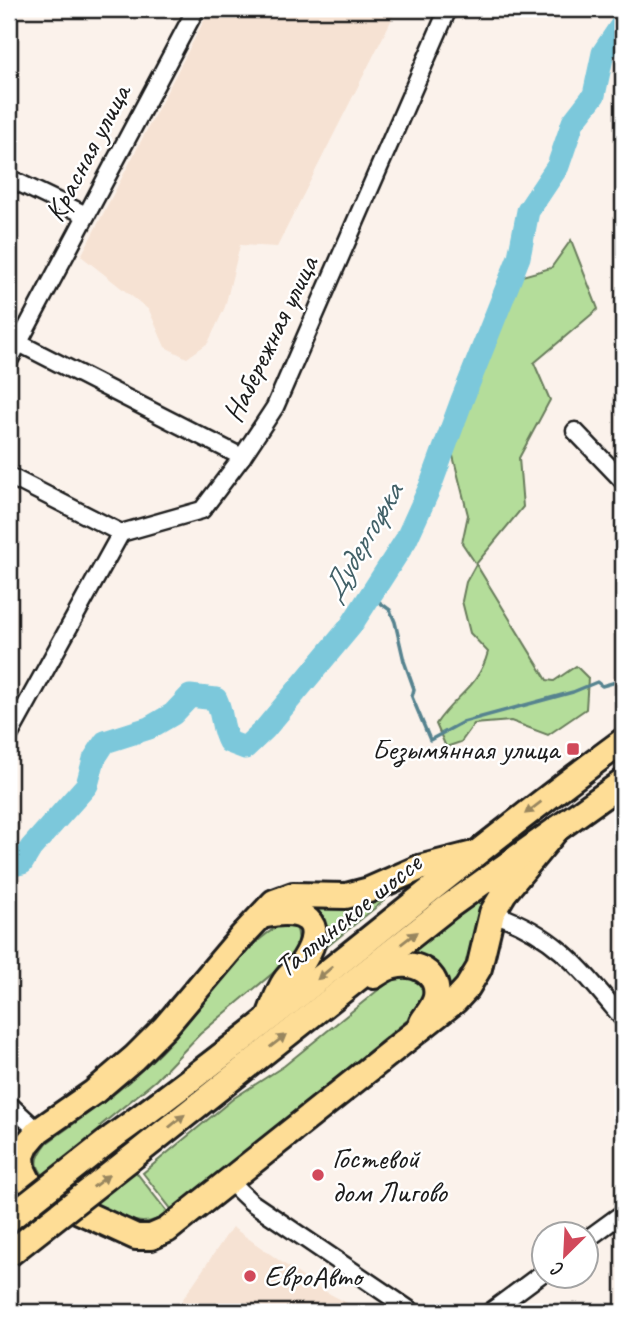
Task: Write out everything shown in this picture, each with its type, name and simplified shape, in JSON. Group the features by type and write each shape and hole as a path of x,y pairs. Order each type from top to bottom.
{"main road":[{"name":"Таллинское шоссе","path":"9,1220 113,1138 210,1067 474,854 623,741"},
{"name":"Таллинское шоссе","path":"9,1254 448,907 623,782"},
{"path":"474,854 419,869 369,890 346,895 293,895 274,902 165,1027 134,1058 94,1092 38,1130 22,1156 23,1170 30,1184 42,1194 136,1237 151,1237 167,1230 235,1188 414,1033 438,1016 467,988 479,968 492,913 510,885 557,829"},
{"path":"260,916 282,911 297,912 308,919 314,934 303,963 285,981 268,1020"},
{"path":"336,995 393,966 418,966 429,974 435,984 436,996 432,1008 414,1033"}],"street":[{"name":"Красная улица","path":"9,361 14,340 86,215 196,9"},
{"name":"Набережная улица","path":"121,533 202,510 275,407 448,9"},
{"path":"9,178 86,215"},
{"path":"14,340 242,457"},
{"path":"575,431 623,481"},
{"path":"9,476 121,533 9,736"},
{"path":"492,913 540,934 560,948 586,974 623,1019"},
{"path":"9,1104 38,1130"},
{"path":"235,1188 413,1312"},
{"path":"600,1230 623,1213"},
{"path":"490,1312 530,1282"}],"shaded area":[{"path":"210,9 397,9 277,247 240,245 225,307 208,343 187,358 165,347 149,310 81,256"},
{"name":"ЕвроАвто","path":"232,1227 317,1287 364,1312 174,1312"}],"green space":[{"path":"571,240 598,309 534,363 550,400 519,458 523,507 476,564 462,543 468,515 450,444 515,278 551,268"},
{"path":"476,564 547,680 554,681 576,666 588,678 586,709 548,735 511,721 474,724 461,742 446,747 436,724 478,675 488,652 470,633 462,601 466,582"},
{"path":"493,889 470,965 451,993 404,954"},
{"path":"382,895 386,897 385,900 324,949 311,904"},
{"path":"287,923 296,927 298,936 297,947 291,958 200,1034 156,1080 100,1126 168,1213 150,1221 134,1221 97,1206 46,1178 39,1169 38,1159 47,1143 134,1078 175,1037 243,956 258,941"},
{"path":"399,977 415,981 422,989 422,1000 415,1014 172,1210 143,1173 234,1098 284,1066 388,982"}],"waterway":[{"name":"Дудергофка","path":"9,866 22,863 31,848 87,785 94,759 105,742 149,728 173,714 190,696 216,699 229,742 245,748 265,729 350,627 406,540 430,487 519,257 528,211 558,166 573,122 594,95 603,53 623,23"},
{"path":"371,596 390,610 395,622 414,689 412,697 430,740 463,722 573,692 597,682 602,686 623,680"}],"place":[{"name":"Безымянная улица","path":"573,749"},
{"name":"Гостевой дом Лигово","path":"318,1175"},
{"name":"ЕвроАвто","path":"250,1276"}]}
